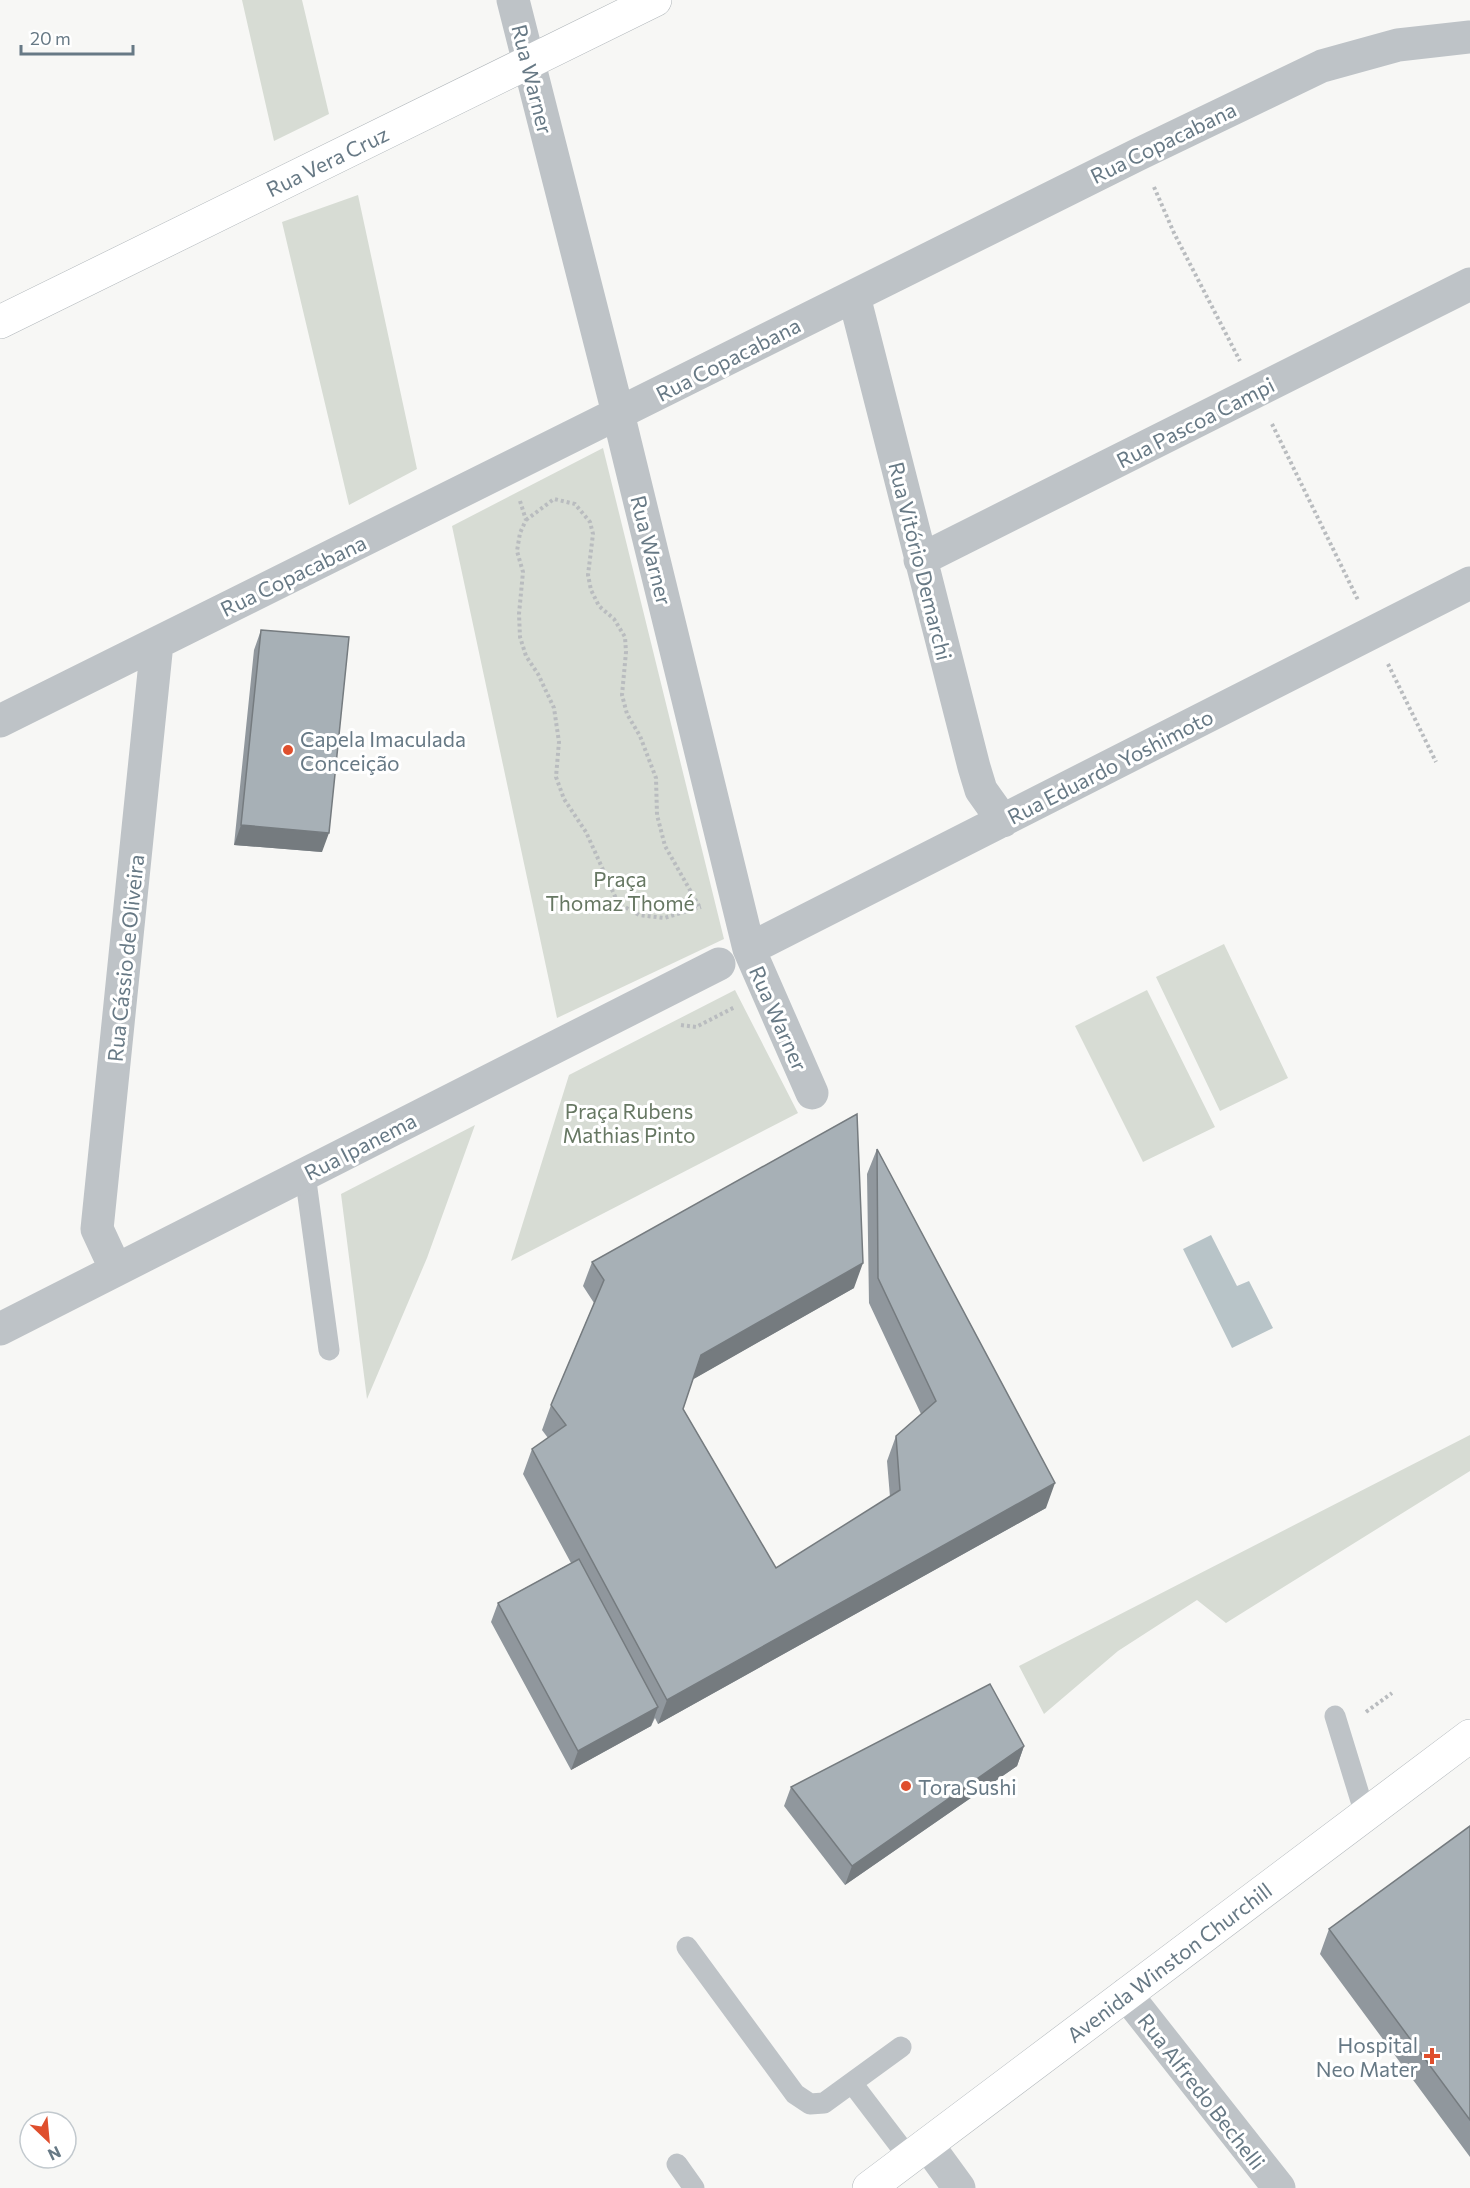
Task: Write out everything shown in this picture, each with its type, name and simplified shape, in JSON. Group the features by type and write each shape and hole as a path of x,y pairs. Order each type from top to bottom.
{"main road":[{"name":"Rua Vera Cruz","path":"0,322 655,0"},
{"name":"Avenida Winston Churchill","path":"869,2188 1470,1736"}],"street":[{"name":"Rua Warner","path":"513,0 618,413 749,949 812,1093"},
{"name":"Rua Copacabana","path":"0,721 1139,154 1322,66 1398,45 1470,37"},
{"name":"Rua Pascoa Campi","path":"920,560 1470,284"},
{"name":"Rua Vitório Demarchi","path":"854,296 920,560 981,790 1002,821"},
{"name":"Rua Eduardo Yoshimoto","path":"749,949 1470,583"},
{"name":"Rua Cássio de Oliveira","path":"116,1270 97,1229 157,643"},
{"name":"Rua Ipanema","path":"0,1329 719,964"},
{"name":"Rua Alfredo Bechelli","path":"1126,1994 1279,2188"},
{"path":"918,2151 959,2188"}],"lane":[{"path":"305,1174 329,1350"},
{"path":"1335,1716 1365,1814"},
{"path":"687,1947 795,2094 810,2104 824,2103 901,2047"},
{"path":"852,2083 918,2151"},
{"path":"677,2164 694,2188"}],"path":[{"path":"1139,154 1174,233 1256,392 1436,762"},
{"path":"510,468 526,520"},
{"path":"700,907 665,846 657,815 656,777 640,736 627,714 622,695 625,637 614,620 599,606 591,590 588,575 593,534 590,522 575,504 554,499 526,520 520,533 517,551 523,572 519,614 520,637 526,656 538,674 554,708 559,742 556,777 564,799 590,839 618,903 639,915 664,918 700,907 736,896"},
{"path":"696,1027 739,1005"}],"green space":[{"path":"242,0 302,0 329,114 274,141"},
{"path":"358,195 417,469 349,505 282,222"},
{"name":"Praça Thomaz Thomé","path":"603,448 724,939 557,1018 452,526"},
{"path":"1224,944 1288,1078 1220,1111 1156,977"},
{"name":"Praça Rubens Mathias Pinto","path":"735,990 798,1113 511,1261 569,1075"},
{"path":"1147,990 1215,1127 1143,1162 1075,1026"},
{"path":"475,1125 427,1258 367,1399 341,1194"},
{"path":"1470,1435 1470,1471 1226,1623 1197,1600 1118,1651 1044,1714 1019,1666"}],"shaded area":[{"path":"1211,1235 1237,1286 1249,1281 1273,1328 1232,1348 1183,1249"}],"building":[{"name":"Capela Imaculada Conceição","path":"261,630 349,637 329,833 241,825"},
{"path":"857,1114 863,1263 701,1355 683,1409 776,1568 900,1490 896,1436 936,1401 878,1278 877,1149 1055,1483 667,1700 532,1449 566,1425 551,1405 604,1280 592,1262"},
{"path":"579,1559 658,1707 578,1751 498,1603"},
{"name":"Tora Sushi","path":"990,1684 1024,1746 852,1866 791,1787"},
{"name":"Hospital Neo Mater","path":"1470,1826 1470,2120 1329,1929"}],"place":[{"name":"Capela Imaculada Conceição","path":"288,750"},
{"name":"Tora Sushi","path":"906,1786"},
{"name":"Hospital Neo Mater","path":"1432,2056"}]}
